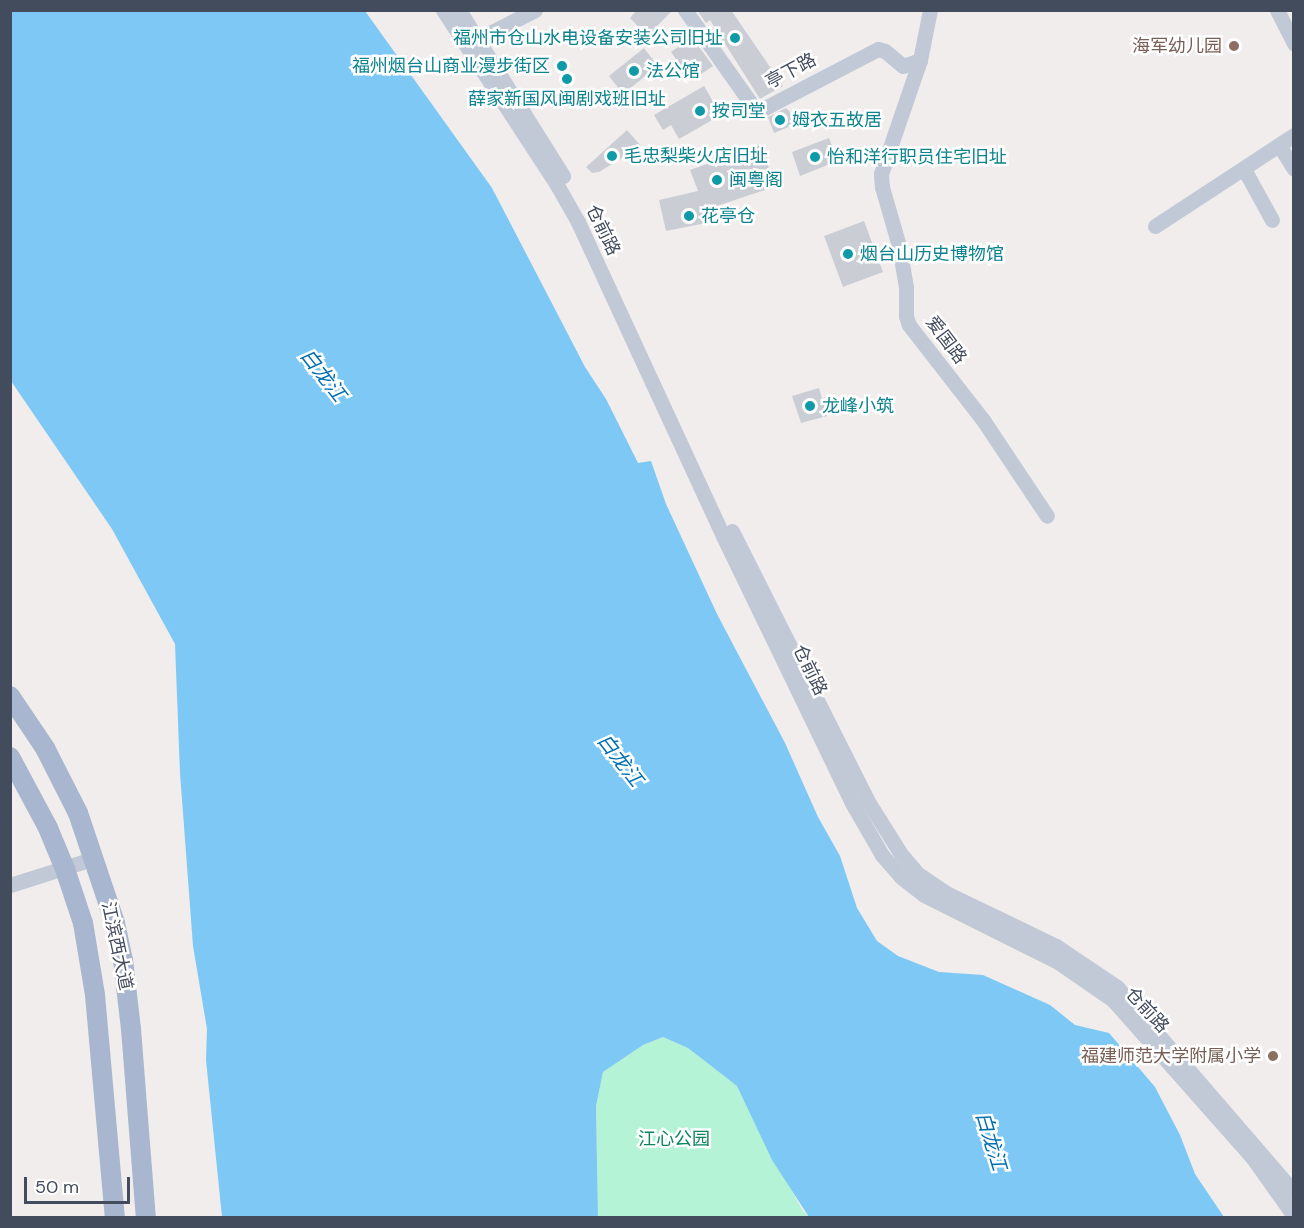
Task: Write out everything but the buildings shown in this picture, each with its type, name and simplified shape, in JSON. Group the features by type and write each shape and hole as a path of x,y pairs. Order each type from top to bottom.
{"main road":[{"name":"江滨西大道","path":"10,696 55,766 78,813 115,923 126,981 146,1218"},
{"name":"江滨西大道","path":"10,757 48,828 83,923 92,974 115,1218"}],"street":[{"name":"仓前路","path":"443,10 557,184 578,222 723,536 852,803 882,855 902,877 924,895 1058,962 1113,1000 1252,1157 1293,1216"},
{"name":"仓前路","path":"459,10 555,162 590,226 732,531 885,831 918,874 946,893 1056,946 1117,987 1157,1030 1293,1192"},
{"path":"478,39 535,10"},
{"name":"亭下路","path":"685,10 757,112 878,49 885,51 903,66 920,60"},
{"name":"爱国路","path":"930,10 920,60 881,174 901,257 906,287 906,315 909,325 983,420 1047,516"},
{"path":"1277,10 1293,44"},
{"path":"1155,226 1293,135"},
{"path":"1279,145 1293,169"},
{"path":"1244,169 1272,220"},
{"path":"10,885 95,858"}],"green space":[{"name":"江心公园","path":"663,1037 688,1048 737,1086 802,1210 809,1217 598,1218 596,1106 603,1072 643,1045"}],"water":[{"name":"白龙江","path":"11,10 365,11 492,188 638,463 651,461 666,504 717,614 785,743 818,817 840,856 857,908 877,941 898,956 939,972 983,975 1050,1005 1075,1025 1109,1033 1155,1087 1180,1135 1195,1174 1224,1217 809,1217 772,1160 737,1086 688,1048 663,1037 643,1045 603,1072 596,1106 598,1217 222,1217 206,1060 207,1029 193,946 180,773 175,644 112,529 11,381"}],"place":[{"name":"福州市仓山水电设备安装公司旧址","path":"735,38"},
{"name":"海军幼儿园","path":"1234,46"},
{"name":"福州烟台山商业漫步街区","path":"562,66"},
{"name":"法公馆","path":"634,71"},
{"name":"薛家新国风闽剧戏班旧址","path":"567,79"},
{"name":"按司堂","path":"700,111"},
{"name":"姆衣五故居","path":"780,120"},
{"name":"毛忠梨柴火店旧址","path":"612,156"},
{"name":"怡和洋行职员住宅旧址","path":"815,157"},
{"name":"闽粤阁","path":"717,180"},
{"name":"花亭仓","path":"689,216"},
{"name":"烟台山历史博物馆","path":"848,254"},
{"name":"龙峰小筑","path":"810,406"},
{"name":"福建师范大学附属小学","path":"1273,1056"}]}
